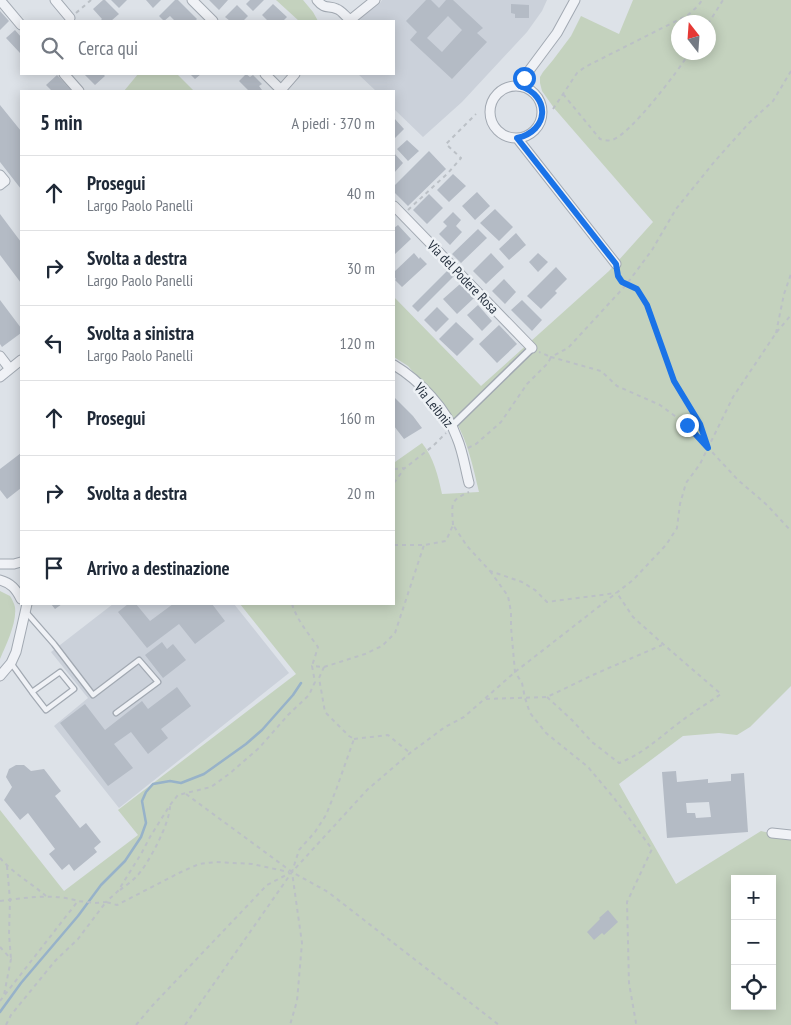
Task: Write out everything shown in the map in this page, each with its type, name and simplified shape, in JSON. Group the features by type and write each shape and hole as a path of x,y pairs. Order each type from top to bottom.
{"street":[{"path":"0,0 20,24"},
{"path":"55,0 70,18"},
{"path":"192,0 212,20"},
{"path":"317,0 327,8 337,9 349,20"},
{"path":"351,20 375,0"},
{"path":"520,86 557,33 575,0"},
{"path":"65,75 78,90"},
{"path":"266,75 280,90"},
{"path":"282,90 294,75"},
{"path":"511,86 520,86 528,88 540,101 542,118 533,132 525,137 508,137 500,134 490,119 491,102 503,89 511,86"},
{"path":"517,138 616,264"},
{"path":"0,175 5,181 0,185"},
{"name":"Via del Podere Rosa","path":"395,207 532,348"},
{"path":"452,426 532,348"},
{"path":"0,356 10,369"},
{"path":"0,377 20,361"},
{"name":"Via Leibniz","path":"395,365 425,391 452,426 469,483"},
{"path":"0,564 20,562"},
{"path":"0,580 13,586 20,597"},
{"path":"0,676 11,664 18,648 26,607"},
{"path":"772,834 791,834"}],"lane":[{"path":"26,607 93,695 139,660 158,682 116,713"},
{"path":"11,664 32,692 46,710 74,688 60,672 32,692"}],"path":[{"path":"70,18 91,0"},
{"path":"553,109 577,73 585,67 688,15 702,0"},
{"path":"714,15 723,0"},
{"path":"563,94 600,138 606,141 612,140 627,130 654,101 684,60"},
{"path":"461,451 476,444 501,422 527,384 548,363 551,357 568,348 626,285 652,250 681,203 715,161 773,101 791,71"},
{"path":"402,215 448,173 461,158 446,144 476,114"},
{"path":"616,264 618,276 622,282 637,289 647,305 674,381 700,424 708,448"},
{"path":"776,333 784,294 791,274"},
{"path":"185,1025 292,872 367,790 410,753 446,727 464,717 515,672 633,580 666,545 677,528 680,504 686,483 700,464 733,397 791,314"},
{"path":"532,348 551,357 601,371 617,386 660,405 687,425 738,480 767,505 791,531"},
{"path":"395,482 405,468 433,446 452,426"},
{"path":"395,469 405,468"},
{"path":"395,545 424,545 446,541 453,525 452,506 456,498 470,491 469,483"},
{"path":"453,525 467,546 490,571 508,596 511,612 515,672 522,683 530,713 546,734 588,767 620,805 652,849 627,902 629,983 637,1025"},
{"path":"312,666 324,667 365,654 382,646 395,633 424,545"},
{"path":"490,571 522,582 535,590 547,602 617,593"},
{"path":"547,697 592,742 619,763 641,753 721,694 633,617 617,593"},
{"path":"118,891 178,795 211,787 230,774 259,748 288,715 309,695 315,682 312,666 318,647 304,628 292,605"},
{"path":"486,699 547,697 663,644"},
{"path":"324,667 319,678 325,712 354,739 388,735 410,753"},
{"path":"290,1025 297,1001 302,943 292,872 299,850 315,832 326,815 354,739"},
{"path":"185,794 292,872 328,892 499,1025"},
{"path":"6,1025 11,1015 55,961 78,939 106,902 136,877 161,836 170,814 170,805"},
{"path":"0,858 7,866 46,896"},
{"path":"0,901 46,896 66,897 95,903 106,902 117,905 180,872 199,864 216,862 252,864 292,872"},
{"path":"4,996 11,959 9,934 10,900 7,866"},
{"path":"136,1025 267,885 292,872"},
{"path":"0,1001 78,901"},
{"path":"0,947 11,959"}],"shaded area":[{"path":"382,0 547,0 542,11 527,32 462,102 423,137 395,110 395,90 375,90 359,75 395,75 395,20 358,20"},
{"path":"112,605 235,605 289,673 119,808 54,726 88,698 51,652"}],"green space":[{"path":"276,0 303,0 317,20 298,20"},
{"path":"633,0 791,0 791,686 750,727 737,735 719,733 683,736 619,784 676,884 761,831 791,838 791,1025 0,1025 0,810 64,891 138,835 118,810 296,674 241,605 395,605 395,462 422,443 433,461 442,494 479,492 467,446 455,420 408,366 395,358 395,298 481,386 609,271 653,222 554,108 542,91 540,77 571,36 581,16 619,34"},
{"path":"137,75 178,75 193,90 125,90"},
{"path":"0,591 10,596 15,606 15,613 10,634 0,659"}],"building":[{"path":"105,0 119,14 112,20 101,20 93,9"},
{"path":"111,0 127,0 119,8"},
{"path":"146,0 161,0 153,8"},
{"path":"175,0 178,0 197,19 174,20 170,16 163,20 159,16"},
{"path":"209,0 228,0 219,10"},
{"path":"250,0 264,0 253,11 246,4"},
{"path":"426,0 431,0 439,8 446,0 453,0 483,28 477,33 487,42 452,79 410,40 417,32 406,21","holes":["448,16 462,30 442,52 427,38"]},
{"path":"273,4 287,17 284,20 267,20 262,15"},
{"path":"511,4 529,5 529,18 515,18 515,14 511,13"},
{"path":"237,5 248,16 244,20 229,20 225,17"},
{"path":"0,11 9,21 0,30"},
{"path":"15,30 20,36 20,53 6,38"},
{"path":"57,75 71,90 51,90 46,85"},
{"path":"85,75 105,76 95,85"},
{"path":"191,75 200,75 195,79"},
{"path":"245,75 250,77 253,75 262,84 259,86 262,90 248,90 239,81"},
{"path":"0,105 20,130 20,188 0,162"},
{"path":"395,119 404,129 395,138"},
{"path":"407,140 419,151 408,161 397,149"},
{"path":"429,151 446,169 408,206 395,193 395,185"},
{"path":"395,154 403,163 395,172"},
{"path":"453,174 466,186 449,202 437,190"},
{"path":"477,192 490,206 475,220 462,206"},
{"path":"429,194 443,208 427,224 413,210"},
{"path":"495,209 513,227 499,241 480,223"},
{"path":"453,212 461,220 456,226 462,232 450,245 439,234 447,226 443,222"},
{"path":"0,214 20,241 20,282 0,255"},
{"path":"398,225 411,239 395,254 395,227"},
{"path":"478,229 487,238 461,263 452,254"},
{"path":"516,233 526,245 509,260 499,249"},
{"path":"414,253 427,264 402,287 395,280 395,271"},
{"path":"491,253 504,267 486,284 473,271"},
{"path":"538,253 548,262 538,272 529,262"},
{"path":"556,267 567,279 555,291 557,293 541,309 527,296"},
{"path":"448,270 454,276 418,312 412,306"},
{"path":"504,279 516,292 505,304 492,291"},
{"path":"460,284 474,298 457,314 443,299"},
{"path":"0,300 20,327 20,334 2,347 0,344"},
{"path":"522,300 542,320 532,331 511,310"},
{"path":"478,305 492,321 482,331 467,315"},
{"path":"437,307 449,319 436,332 424,320"},
{"path":"456,322 474,339 457,356 439,339"},
{"path":"499,325 517,344 497,363 479,344"},
{"path":"395,398 422,428 404,439 395,427"},
{"path":"20,454 20,489 7,499 0,490 0,469"},
{"path":"52,605 61,605 55,609"},
{"path":"127,605 137,605 150,621 172,605 213,605 225,621 195,644 179,624 147,648 118,612"},
{"path":"162,642 167,649 173,644 186,660 163,678 145,655"},
{"path":"177,687 191,706 161,729 168,738 148,754 131,732 114,744 133,768 108,786 60,723 85,704 105,730 142,701 148,709"},
{"path":"16,765 24,765 31,771 44,769 61,791 55,796 80,828 86,823 101,842 94,848 97,852 74,871 69,864 62,870 49,854 55,849 28,813 20,820 4,800 12,787 6,777 9,769"},
{"path":"676,771 677,782 708,779 708,783 731,781 731,774 744,773 748,832 667,838 662,772","holes":["709,802 711,817 696,818 695,813 687,813 686,803"]},
{"path":"608,910 618,922 604,935 602,933 594,940 587,932"}],"waterway":[{"path":"0,1012 21,983 78,916 101,885 125,861 141,837 146,823 142,801 146,792 153,784 170,781 181,783 204,774 262,730 293,695 301,683"}],"route":[{"path":"524,78 520,86 528,88 540,101 542,118 533,132 525,137 517,138 616,264 618,276 622,282 637,289 647,305 674,381 700,424 708,448 687,425"}]}
